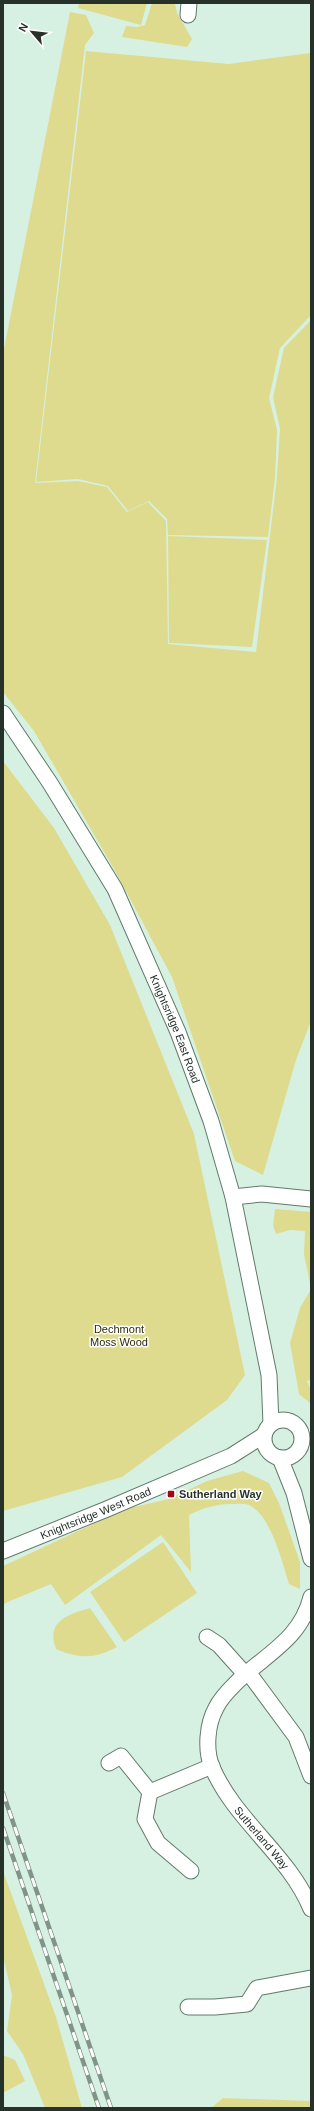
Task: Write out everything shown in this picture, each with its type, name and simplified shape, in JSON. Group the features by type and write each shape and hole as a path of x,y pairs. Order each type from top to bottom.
{"street":[{"name":"Knightsridge East Road","path":"3,713 50,783 114,889 178,1032 211,1121 232,1197 269,1375 265,1448 291,1449 301,1434 299,1424 269,1375"},
{"path":"232,1197 262,1194 311,1199"},
{"path":"267,1430 276,1421 299,1424"},
{"name":"Knightsridge West Road","path":"3,1551 108,1510 231,1456 267,1430"},
{"path":"291,1449 294,1493 311,1559"},
{"name":"Knightsridge West Road","path":"231,1456 291,1449"},
{"name":"Sutherland Way","path":"310,1602 303,1621 294,1634 247,1673 229,1690 215,1708 209,1732 208,1748 212,1766 228,1795 295,1878 311,1909"},
{"path":"207,1637 219,1644 247,1673 296,1737 311,1776"},
{"path":"109,1763 121,1756 150,1792 145,1819 158,1843 191,1871"},
{"path":"150,1792 212,1766"},
{"path":"188,2007 215,2007 247,2004 254,1982 311,1978"}],"green space":[{"path":"79,3 147,3 141,25 78,8"},
{"path":"152,3 175,3 177,13 192,39 187,47 122,37 126,26 137,27 145,25"},
{"path":"70,12 86,15 94,33 85,45 35,483 78,481 107,487 127,512 148,502 166,521 168,644 256,652 277,477 280,429 273,397 284,348 311,320 311,1021 296,1060 263,1175 235,1161 172,977 114,869 34,731 3,692 3,354"},
{"path":"86,51 229,64 310,53 311,315 280,348 269,398 277,430 275,478 268,537 168,535 167,519 149,501 128,511 108,486 78,479 36,482"},
{"path":"168,536 267,540 252,647 169,643"},
{"name":"Dechmont Moss Wood","path":"3,761 54,828 110,925 194,1134 245,1375 227,1400 122,1477 3,1511"},
{"path":"275,1209 311,1212 311,1289 304,1254 305,1231 290,1230 276,1234 273,1226"},
{"path":"311,1289 311,1380 307,1381 311,1390 311,1404 299,1394 290,1343 300,1308"},
{"path":"243,1471 269,1483 279,1503 300,1562 300,1589 289,1584 275,1540 264,1518 257,1510 247,1504 225,1504 199,1510 189,1515 191,1572 161,1535 65,1605 51,1584 3,1604 3,1566 125,1509 169,1499 207,1481"},
{"path":"163,1542 197,1593 124,1642 90,1592"},
{"path":"90,1608 117,1647 94,1656 73,1655 56,1649 53,1639 54,1631 61,1620"},
{"path":"3,1871 56,2017 82,2108 45,2108 23,2054 7,2031 12,1995 3,1956"},
{"path":"3,2055 15,2060 25,2081 3,2093"},
{"path":"223,2098 311,2101 311,2108 211,2108"}],"railway":[{"path":"3,1793 111,2108"},
{"path":"3,1828 99,2108"}],"place":[{"name":"Sutherland Way","path":"171,1494"}]}
